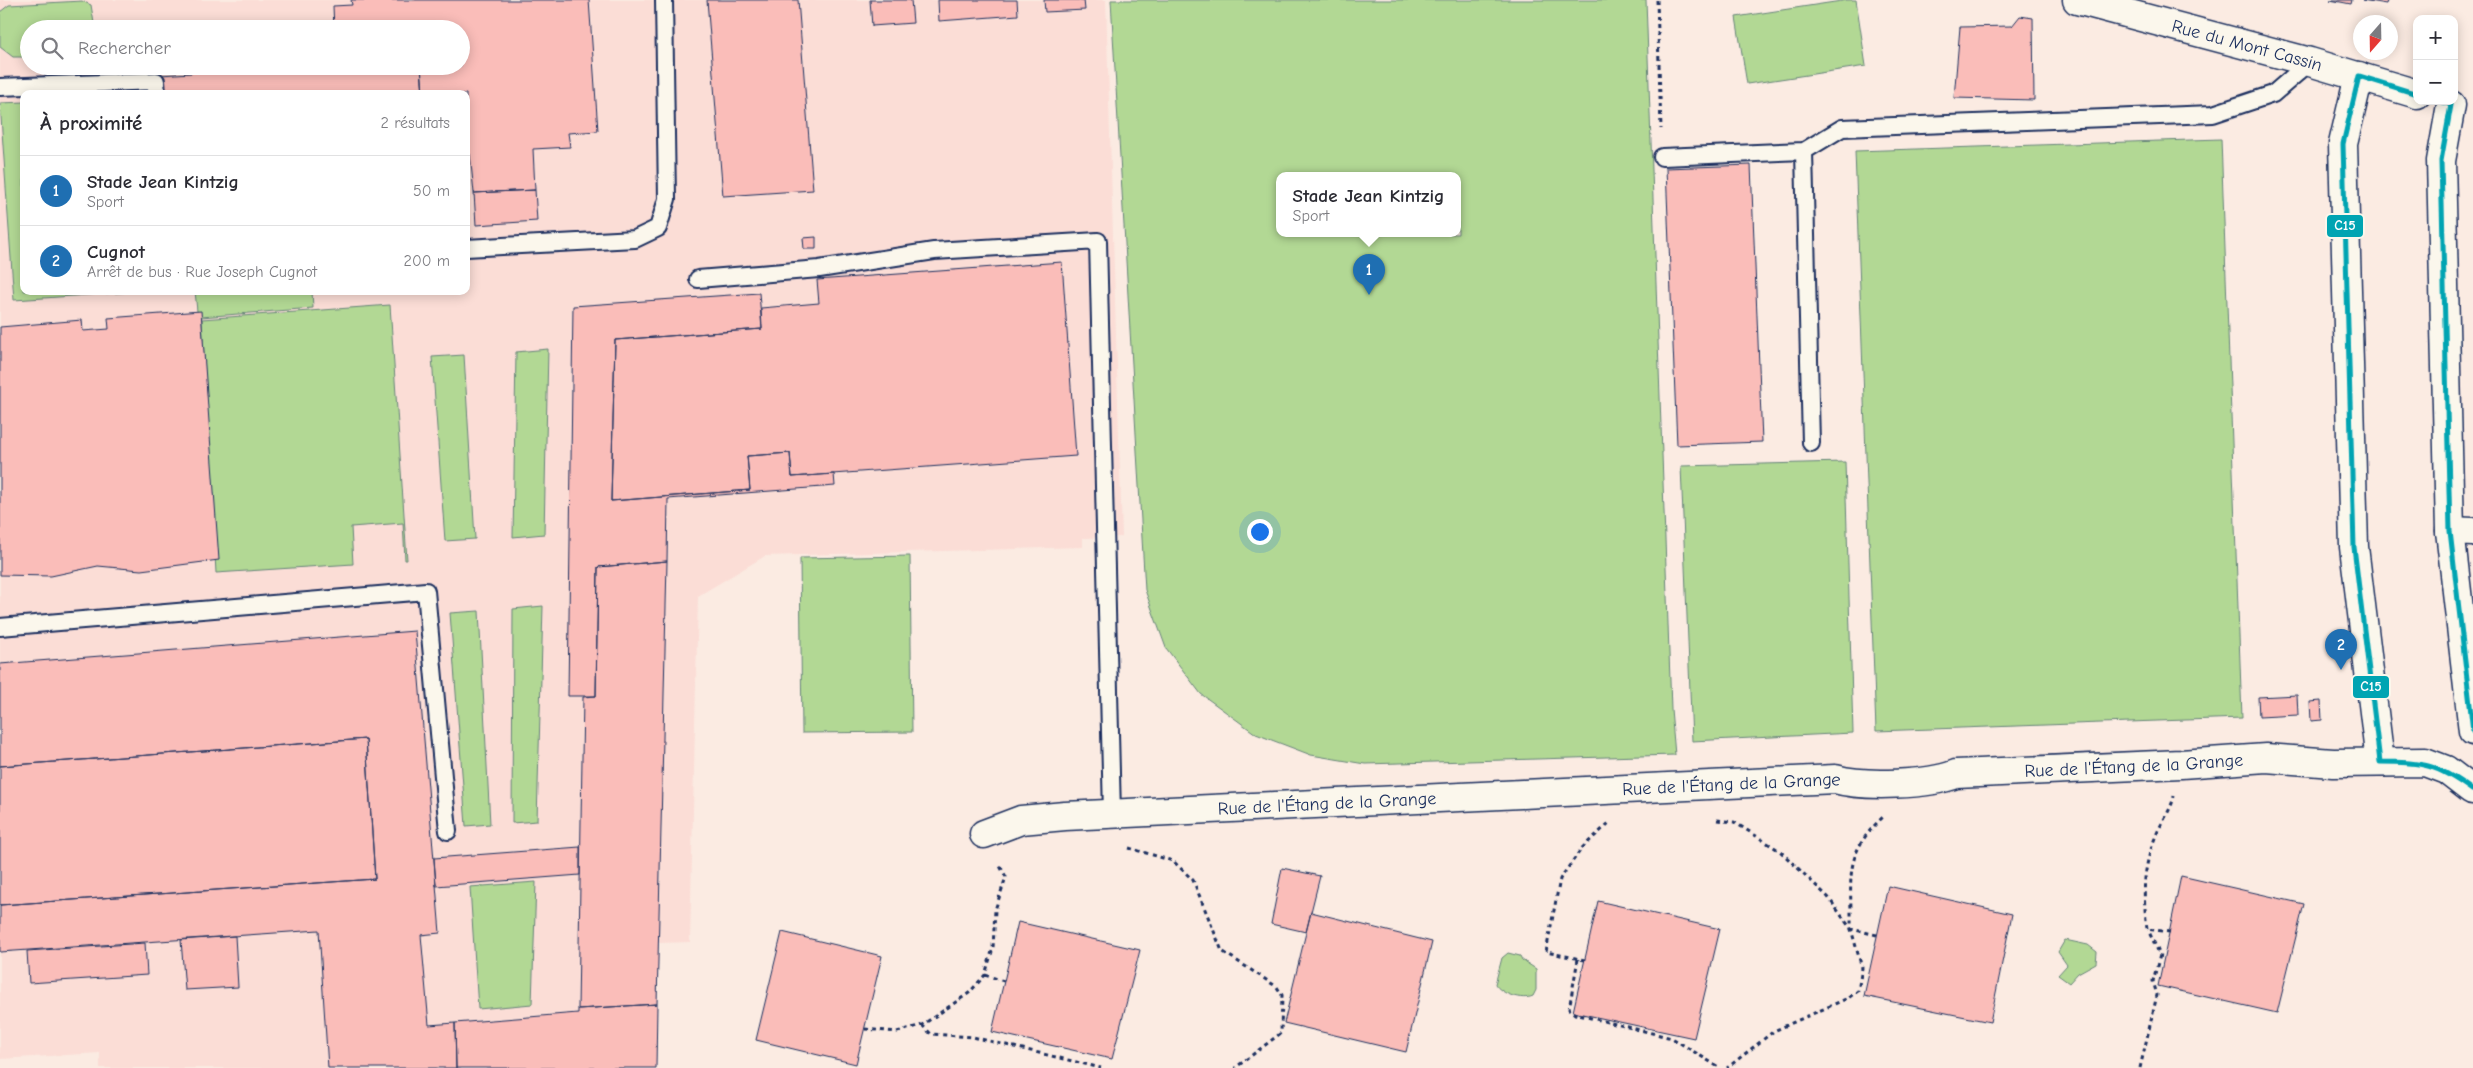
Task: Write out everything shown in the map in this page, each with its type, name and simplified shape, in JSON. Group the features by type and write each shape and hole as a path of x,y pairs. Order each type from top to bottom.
{"street":[{"name":"Rue du Mont Cassin","path":"2077,0 2310,62 2413,93"},
{"path":"2359,76 2343,144 2354,547 2379,741 2380,762"},
{"path":"2454,105 2441,161 2473,731"},
{"name":"Rue de l'Étang de la Grange","path":"984,834 1021,820 1112,814 1835,779 1852,784 1910,782 1942,780 1956,774 2181,764 2266,758 2333,763 2425,762 2446,770 2473,792"}],"lane":[{"path":"470,248 635,238 658,228 667,199 664,0"},
{"path":"1662,156 1804,151 1842,128 2213,114 2273,94 2310,62"},
{"path":"0,86 156,80 157,90"},
{"path":"1804,151 1811,444"},
{"path":"698,279 819,269 934,251 1098,241 1112,814"},
{"path":"0,627 426,591 448,831"}],"path":[{"path":"1657,0 1662,156"},
{"path":"2140,1068 2157,995 2153,981 2160,954 2147,929 2144,898 2145,868 2155,836 2172,805 2181,764"},
{"path":"1727,1068 1774,1031 1848,998 1858,991 1862,968 1851,929 1850,871 1859,844 1895,806 1910,782"},
{"path":"1585,960 1546,952 1560,879 1582,848 1613,819 1624,789"},
{"path":"1708,818 1734,822 1780,851 1828,896 1851,929 1877,935"},
{"path":"865,1029 897,1032 922,1024 969,993 986,975 993,948 995,910 1006,877 984,834"},
{"path":"1125,847 1174,861 1194,880 1222,951 1277,987 1282,994 1281,1033 1235,1068"},
{"path":"2147,929 2170,932"},
{"path":"1578,958 1569,1009 1575,1014 1672,1038 1720,1068"},
{"path":"986,975 1004,981"},
{"path":"922,1024 930,1034 973,1037 1101,1068"}],"shaded area":[{"path":"0,0 1106,0 1122,537 1083,538 1083,547 765,556 698,596 690,942 659,943 656,1068 100,1068 100,1053 0,1059"}],"green space":[{"path":"1111,0 1646,0 1671,709 1675,755 1365,764 1311,755 1256,734 1201,694 1166,648 1145,590"},
{"path":"1856,0 1866,66 1747,84 1736,17"},
{"path":"82,1 91,5 94,20 20,20 20,57 13,57 0,47 0,12 9,5"},
{"path":"20,102 20,295 88,295 14,300 0,103"},
{"path":"2221,139 2242,718 1876,731 1855,151"},
{"path":"195,295 312,295 313,308 201,317 197,311"},
{"path":"390,305 407,560 405,560 403,523 351,527 353,564 216,573 202,319"},
{"path":"548,349 544,534 513,537 516,352"},
{"path":"464,355 475,539 445,541 432,357"},
{"path":"1845,462 1853,733 1692,741 1681,466"},
{"path":"910,556 912,732 802,733 800,558"},
{"path":"543,606 537,821 512,823 513,609"},
{"path":"479,611 490,824 466,826 450,613"},
{"path":"536,882 532,1004 478,1009 470,887"},
{"path":"2065,940 2088,945 2097,952 2096,963 2078,973 2069,983 2058,975 2067,965 2058,952"},
{"path":"1508,953 1520,956 1522,960 1536,969 1536,990 1533,996 1523,998 1512,996 1502,991 1495,984 1502,958"}],"building":[{"path":"351,0 589,0 598,131 568,133 570,147 533,149 535,190 474,193 470,154 470,90 423,90 422,75 470,75 470,20 334,20 333,6 352,5"},
{"path":"707,0 798,0 813,190 723,196"},
{"path":"870,0 911,0 913,23 872,26"},
{"path":"938,0 1017,0 1018,15 939,21"},
{"path":"1044,0 1084,0 1085,10 1045,12"},
{"path":"2330,0 2352,0 2351,4"},
{"path":"2362,0 2387,0 2386,4"},
{"path":"2020,16 2033,18 2034,100 1954,98 1960,27 2012,26"},
{"path":"160,75 422,75 423,90 162,90"},
{"path":"1751,165 1762,442 1677,445 1666,168"},
{"path":"535,190 537,221 476,225 474,193"},
{"path":"816,237 816,249 804,249 803,238"},
{"path":"1062,262 1076,456 792,477 790,453 747,456 750,490 611,501 615,340 762,329 761,308 819,303 817,280"},
{"path":"759,293 762,329 615,340 611,501 750,490 747,456 790,453 792,477 834,474 835,486 668,499 667,561 598,567 596,696 568,696 573,306"},
{"path":"201,311 219,560 141,570 98,566 51,576 0,575 0,327 82,320 83,331 109,329 108,318"},
{"path":"667,561 657,1004 578,1009 583,697 596,696 598,567"},
{"path":"415,631 440,933 421,935 429,1025 455,1023 456,1068 328,1068 319,930 0,952 0,905 375,879 366,739 0,766 0,664"},
{"path":"2297,695 2298,715 2259,717 2258,697"},
{"path":"2321,701 2322,720 2311,721 2310,702"},
{"path":"366,739 375,879 0,905 0,766"},
{"path":"580,847 580,875 436,886 434,858"},
{"path":"1282,868 1320,876 1306,932 1271,924"},
{"path":"2181,876 2304,904 2277,1013 2158,986"},
{"path":"1888,886 2012,914 1990,1022 1864,996"},
{"path":"1598,901 1720,929 1694,1038 1573,1012"},
{"path":"1311,912 1432,942 1406,1052 1284,1023"},
{"path":"1018,922 1140,950 1112,1059 992,1032"},
{"path":"782,932 882,956 856,1064 756,1040"},
{"path":"235,936 238,987 185,990 181,940"},
{"path":"145,943 147,975 29,983 27,951"},
{"path":"657,1004 656,1068 456,1068 455,1023 578,1013 578,1009"}],"transit line":[{"name":"C15","path":"2413,93 2359,76 2343,144 2354,547 2380,762 2429,766 2460,781 2472,790"},
{"name":"C15","path":"2451,105 2441,161 2450,531 2473,731"}],"place":[{"name":"Stade Jean Kintzig","path":"1369,295"},
{"name":"Cugnot","path":"2341,670"}]}
